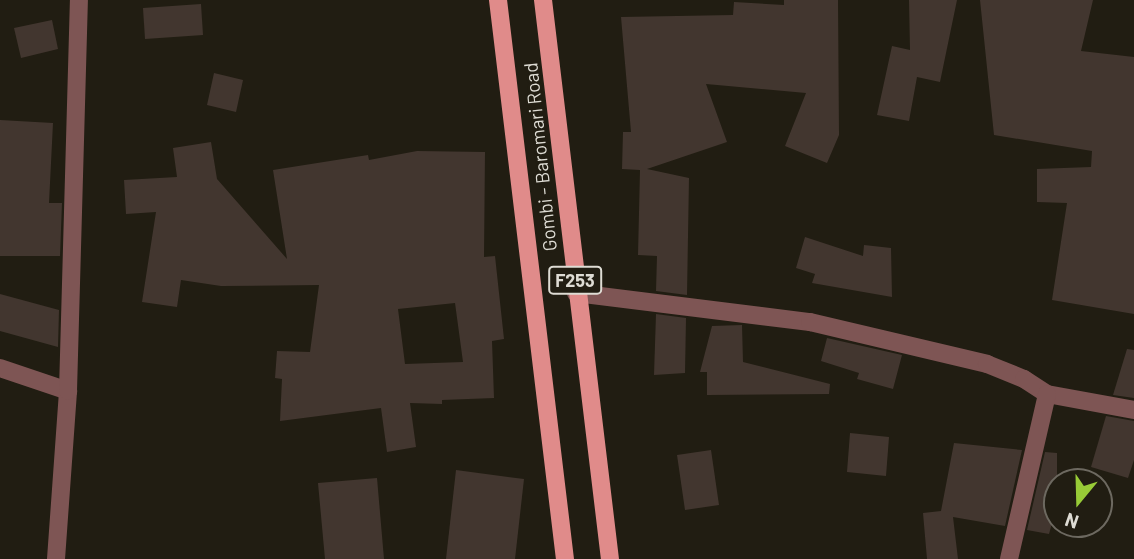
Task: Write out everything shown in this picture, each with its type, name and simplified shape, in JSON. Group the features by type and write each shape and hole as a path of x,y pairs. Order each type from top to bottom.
{"main road":[{"name":"Gombi - Baromari Road","path":"498,0 565,559"},
{"name":"Gombi - Baromari Road","path":"544,0 576,293 610,559"}],"street":[{"path":"56,559 68,391 79,0"},
{"path":"576,293 810,322 987,364 1024,379 1047,394 1134,410"},
{"path":"0,368 68,391"},
{"path":"1009,559 1047,394"}],"building":[{"path":"784,0 838,0 839,135 827,163 785,146 806,93 706,84 727,142 647,169 689,178 687,295 656,291 657,256 638,255 640,170 622,169 623,132 631,132 621,17 733,15 734,2 784,5"},
{"path":"909,0 957,0 940,82 917,77 909,121 877,115 892,46 910,50"},
{"path":"980,0 1093,0 1081,51 1134,57 1134,314 1052,300 1067,203 1037,202 1037,169 1091,167 1092,151 994,135"},
{"path":"201,4 203,35 145,39 143,8"},
{"path":"52,20 58,49 21,58 14,28"},
{"path":"214,73 243,80 236,112 207,105"},
{"path":"0,120 53,123 49,203 62,203 60,256 0,256"},
{"path":"211,142 217,179 287,259 273,170 368,155 369,160 417,151 485,152 484,257 495,256 504,339 492,341 494,398 442,400 442,404 410,403 416,447 387,452 381,408 280,421 282,379 275,378 277,351 310,352 319,285 221,286 181,280 177,307 142,302 156,212 126,214 124,180 177,177 173,148","holes":["455,303 463,362 405,364 398,309"]},
{"path":"805,237 863,256 864,245 891,248 892,297 812,283 815,274 796,268"},
{"path":"0,294 59,310 58,347 0,331"},
{"path":"656,314 686,318 685,373 654,375"},
{"path":"742,325 743,362 830,384 829,394 707,395 707,372 700,372 712,326"},
{"path":"827,338 902,355 893,389 857,379 859,373 821,361"},
{"path":"1127,349 1134,350 1134,398 1113,395"},
{"path":"1106,416 1134,421 1134,460 1128,478 1113,474 1113,468 1091,467"},
{"path":"850,433 889,437 886,476 847,472"},
{"path":"954,443 1022,450 1005,526 953,517 958,559 927,559 923,513 941,511"},
{"path":"711,450 719,505 685,510 677,455"},
{"path":"1045,452 1057,453 1057,468 1043,468 1043,533 1027,530"},
{"path":"456,470 524,479 515,559 446,559"},
{"path":"377,478 384,559 325,559 318,483"}]}
